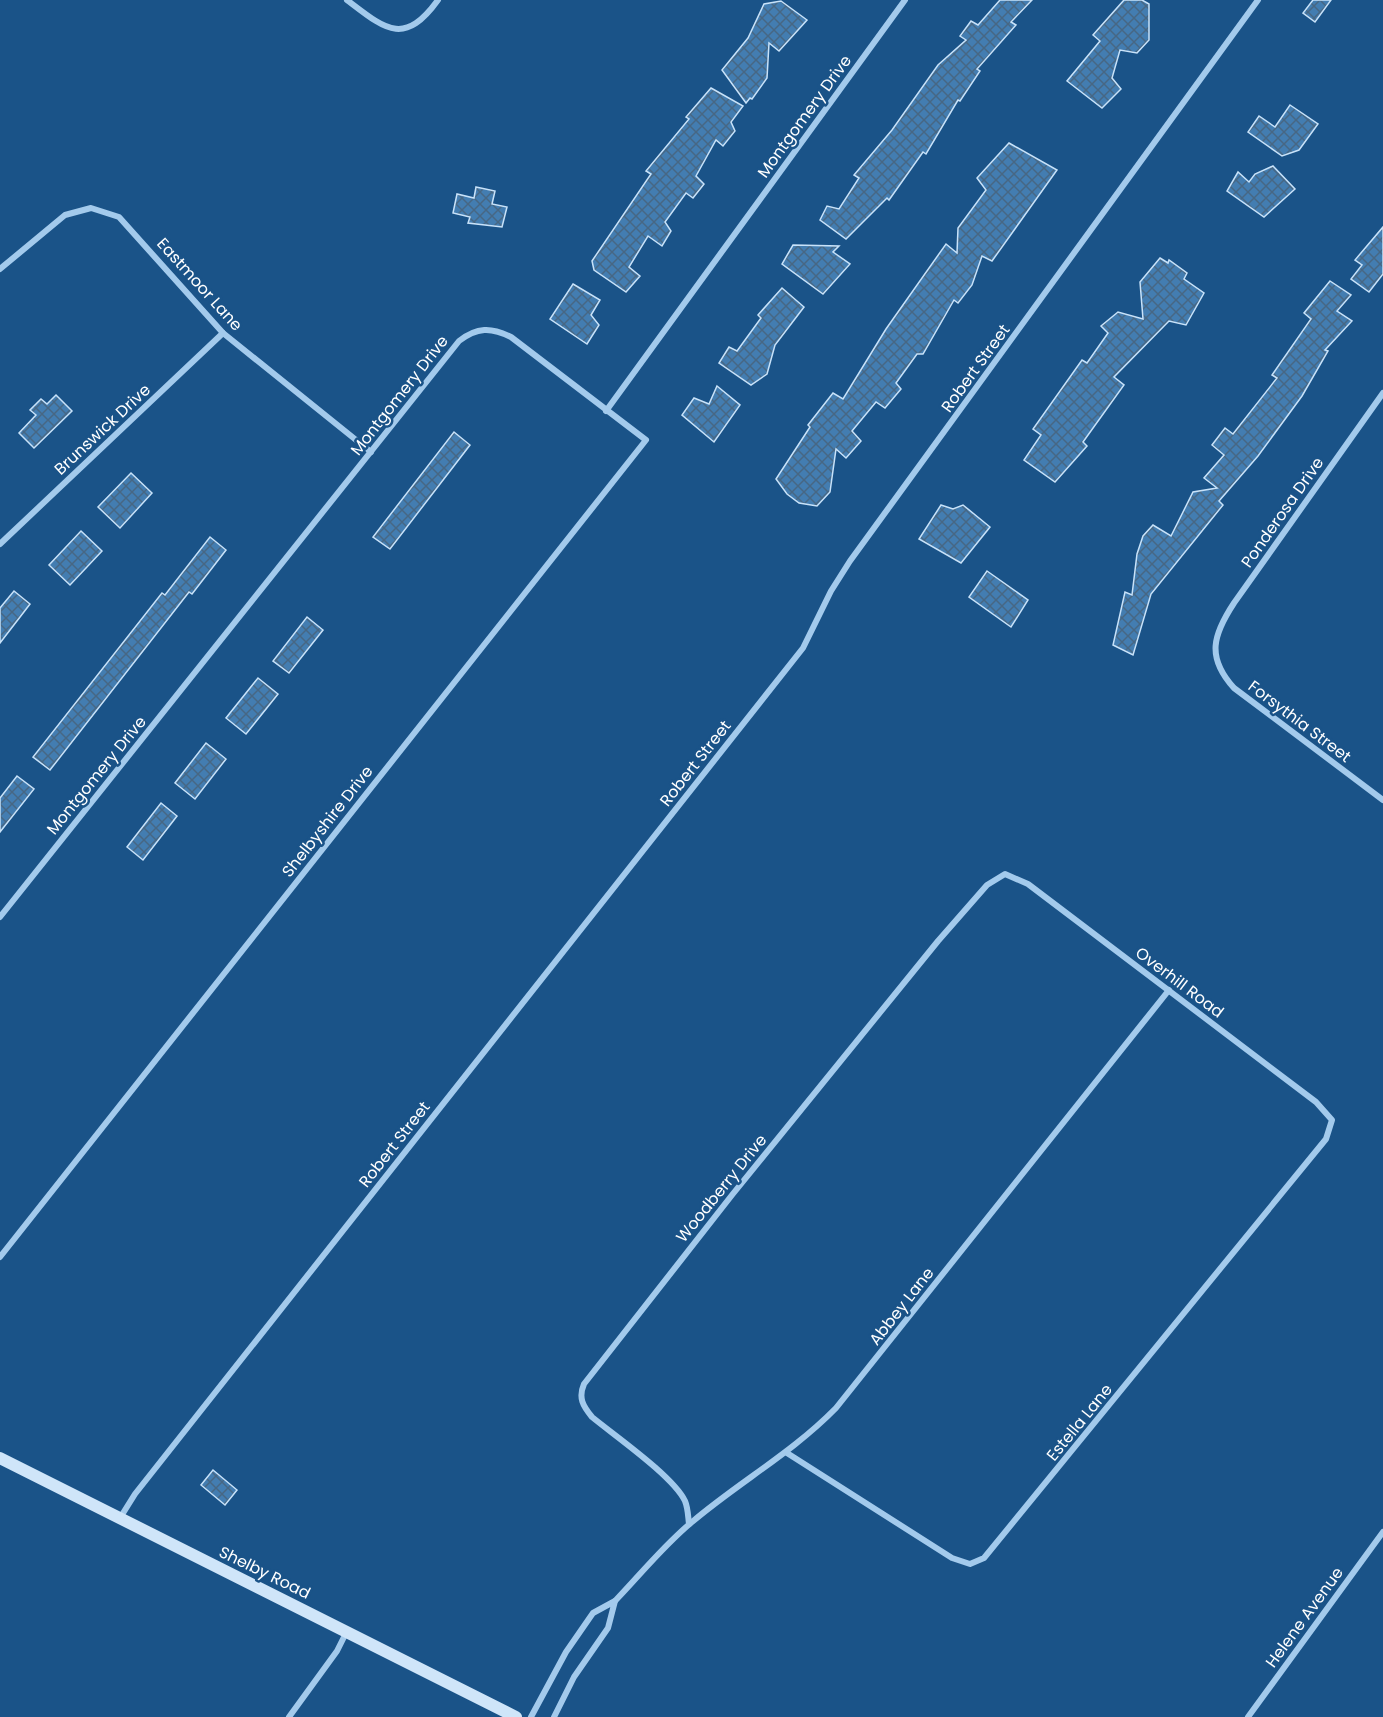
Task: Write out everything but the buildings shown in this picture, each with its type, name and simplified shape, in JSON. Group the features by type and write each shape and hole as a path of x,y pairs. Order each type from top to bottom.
{"street":[{"path":"347,0 386,28 401,30 421,20 438,0"},
{"name":"Montgomery Drive","path":"0,917 459,341 470,332 482,329 501,332 511,337 606,411 905,0"},
{"name":"Robert Street","path":"120,1519 136,1492 803,648 831,591 850,561 1258,0"},
{"name":"Eastmoor Lane","path":"0,269 65,215 91,208 119,217 223,333 371,452"},
{"name":"Brunswick Drive","path":"0,544 223,333"},
{"name":"Ponderosa Drive","path":"1215,652 1219,628 1234,603 1383,393"},
{"name":"Shelbyshire Drive","path":"0,1257 646,440 606,411"},
{"name":"Forsythia Street","path":"1215,652 1219,668 1234,688 1383,800"},
{"name":"Overhill Road","path":"1005,874 1028,884 1169,990 1316,1101 1332,1120"},
{"name":"Woodberry Drive","path":"689,1524 685,1501 680,1494 664,1477 592,1417 583,1406 581,1397 584,1384 732,1195 938,941 987,885 1005,874"},
{"name":"Abbey Lane","path":"531,1717 558,1667 593,1613 615,1601 689,1524 726,1494 787,1453 816,1428 865,1374 1169,990"},
{"name":"Estella Lane","path":"787,1453 952,1558 970,1564 984,1558 1326,1139 1332,1120"},
{"name":"Shelby Road","path":"0,1458 516,1717"},
{"name":"Helene Avenue","path":"1248,1717 1383,1532"},
{"name":"Abbey Lane","path":"554,1717 574,1677 608,1628 615,1601"},
{"path":"290,1717 337,1651 347,1631"}]}
